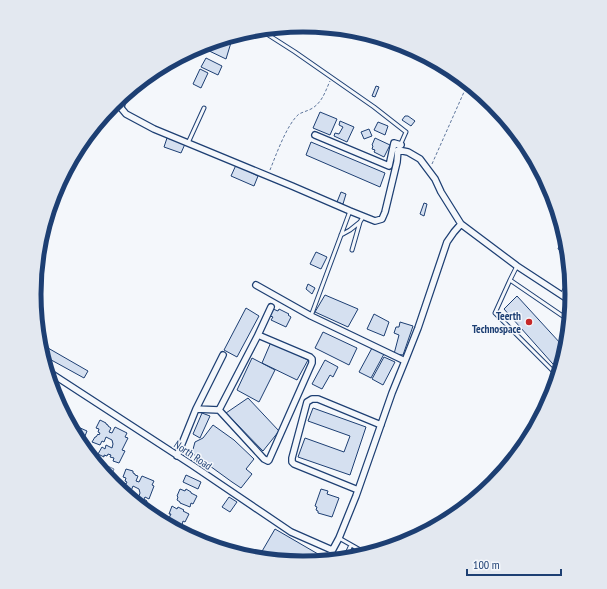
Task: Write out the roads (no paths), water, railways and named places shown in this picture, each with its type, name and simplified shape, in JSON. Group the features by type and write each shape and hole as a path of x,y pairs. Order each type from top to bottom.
{"street":[{"path":"121,106 121,108 126,114 154,129 268,176 350,212 362,220 375,221 382,219 397,162 399,148"},
{"path":"315,135 389,166 394,143 399,148 420,159 435,179 441,192 461,224 516,266 566,298"},
{"path":"329,556 339,538 358,490 448,242 461,224"},
{"path":"256,285 310,316 405,361"},
{"path":"219,410 271,307"},
{"path":"196,408 219,410 264,459 268,461 270,460 312,363 312,359 258,335"},
{"path":"177,456 196,408 223,354"},
{"name":"North Road","path":"54,375 291,532 332,550"},
{"path":"358,490 292,462 307,402 312,399 318,399 381,425"}],"lane":[{"path":"267,34 374,106 406,132 399,148"},
{"path":"188,143 204,108"},
{"path":"310,316 350,212"},
{"path":"341,235 362,220"},
{"path":"352,250 362,220"},
{"path":"516,266 495,313 554,372"},
{"path":"510,280 565,317"},
{"path":"562,295 566,288"},
{"path":"339,538 361,551"},
{"path":"347,553 351,545"}],"place":[{"name":"Teerth Technospace","path":"529,322"}]}
